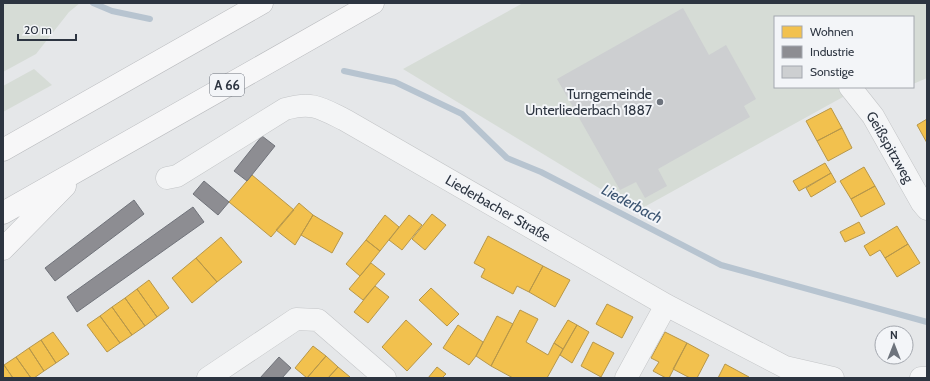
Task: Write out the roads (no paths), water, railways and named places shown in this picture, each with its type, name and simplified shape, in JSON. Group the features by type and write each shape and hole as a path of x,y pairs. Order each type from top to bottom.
{"highway":[{"path":"3,150 262,3"},
{"name":"A 66","path":"3,213 373,3"},
{"path":"3,249 82,168"}],"street":[{"name":"Geißspitzweg","path":"851,88 873,116 922,203 927,209"},
{"name":"Liederbacher Straße","path":"167,178 177,176 285,109 299,105 311,105 345,120 666,305 785,367 833,378"},
{"path":"626,378 666,305"},
{"path":"208,378 296,319 318,320 385,378"},
{"path":"921,378 927,378"}],"waterway":[{"name":"Liederbach","path":"93,3 112,11 150,19"},
{"name":"Liederbach","path":"344,71 395,82 462,114 507,158 541,172 721,265 927,322"}],"place":[{"name":"Turngemeinde Unterliederbach 1887","path":"660,102"}]}
